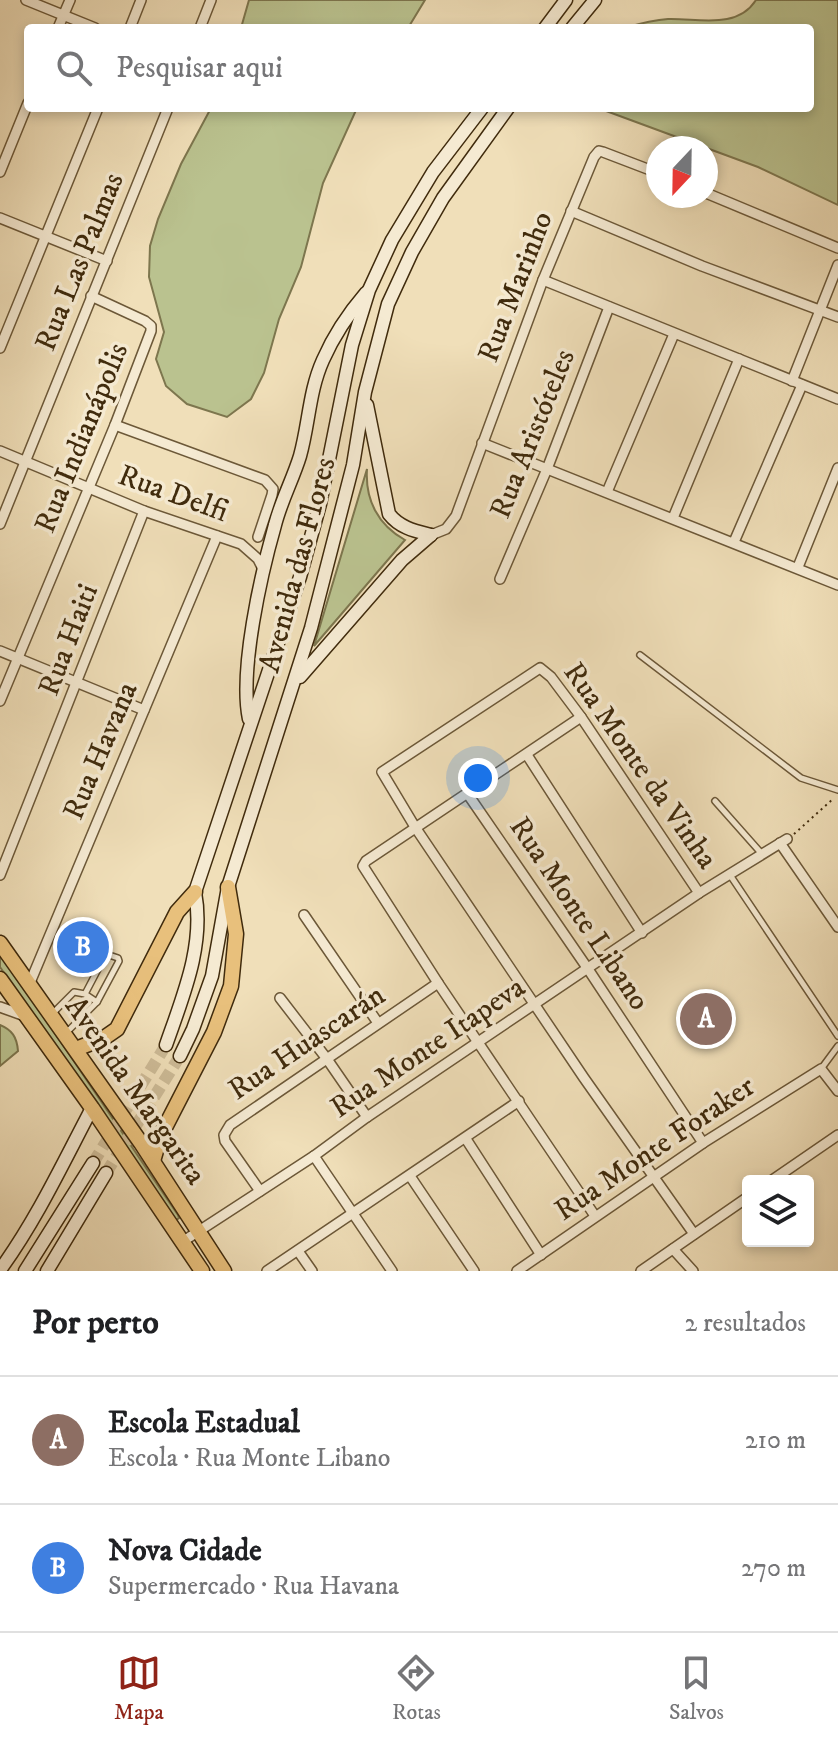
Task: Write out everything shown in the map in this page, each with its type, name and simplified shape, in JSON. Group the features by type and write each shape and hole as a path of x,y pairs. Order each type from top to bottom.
{"main road":[{"path":"548,24 566,0"},
{"path":"575,24 595,0"},
{"name":"Avenida das Flores","path":"166,1045 181,1002 198,934 195,892 249,722 300,577 320,504 352,345 369,290 392,240 417,199 479,112"},
{"name":"Avenida das Flores","path":"180,1056 212,976 228,887 296,682 353,465 365,392 388,304 412,252 443,198 505,112"},
{"path":"249,722 245,698 275,522 299,460 310,402 322,362 346,316 369,290"},
{"path":"365,392 389,514 407,529 431,535"},
{"path":"296,682 402,560 431,535"},
{"path":"153,1161 160,1137 214,1032 231,986 236,934 228,887"},
{"path":"76,1049 117,1029 177,912 195,892"},
{"name":"Avenida Margarita","path":"0,943 153,1161 224,1271"},
{"name":"Avenida Margarita","path":"0,979 202,1271"},
{"path":"0,1270 19,1244 92,1108"},
{"path":"25,1271 93,1163"},
{"path":"47,1271 106,1173"},
{"path":"0,1261 19,1244"}],"street":[{"path":"26,0 84,24"},
{"path":"60,24 70,0"},
{"path":"132,24 141,0"},
{"path":"202,24 211,0"},
{"path":"0,172 24,112"},
{"path":"0,348 96,112"},
{"name":"Rua Las Palmas","path":"0,524 166,112"},
{"name":"Rua Marinho","path":"482,443 543,280 594,157 599,151 646,169"},
{"path":"718,198 838,248"},
{"path":"571,211 702,266 838,317"},
{"path":"0,218 107,261"},
{"path":"792,381 838,265"},
{"path":"543,280 838,399"},
{"name":"Rua Indianápolis","path":"0,701 115,425 151,326 91,296"},
{"name":"Rua Aristóteles","path":"500,579 547,469 609,307"},
{"path":"607,492 674,334"},
{"path":"673,518 739,359"},
{"path":"734,542 802,385"},
{"path":"115,425 265,480 273,489 258,537"},
{"path":"431,535 446,529 456,516 482,443 838,585"},
{"name":"Rua Delfi","path":"0,451 144,511 241,544 258,559 264,574"},
{"path":"798,567 838,468"},
{"name":"Rua Haiti","path":"0,875 144,511"},
{"name":"Rua Delfi","path":"241,544 258,537 275,522"},
{"name":"Rua Havana","path":"29,985 217,536"},
{"path":"0,651 144,710"},
{"name":"Rua Monte da Vinha","path":"415,827 382,772 540,668 551,677 581,717 699,893"},
{"path":"581,717 415,827 363,866 595,1216"},
{"path":"527,755 642,933"},
{"name":"Rua Monte Libano","path":"467,793 703,1143"},
{"path":"415,827 694,1234"},
{"path":"783,841 838,927"},
{"name":"Rua Monte Itapeva","path":"182,1242 314,1156 699,893 783,841"},
{"path":"304,915 378,1023"},
{"name":"Rua Huascarán","path":"260,1191 227,1147 224,1135 230,1125 438,983"},
{"path":"280,998 367,1117"},
{"path":"0,1007 25,1016"},
{"path":"821,1069 836,1087"},
{"name":"Rua Monte Foraker","path":"517,1271 703,1143 821,1069"},
{"path":"267,1271 519,1101"},
{"path":"780,1175 838,1135"},
{"path":"466,1139 541,1255"},
{"path":"314,1156 392,1271"},
{"path":"410,1176 474,1271"},
{"path":"641,1271 742,1201"},
{"path":"673,1249 693,1271"},
{"path":"298,1251 312,1271"}],"lane":[{"path":"640,655 801,778 838,792"},
{"path":"715,801 763,854"},
{"path":"729,875 838,1036"},
{"path":"65,1034 97,1002 118,958 106,954 85,994"},
{"path":"51,1015 74,992 85,994 97,1002"},
{"path":"821,1069 838,1046"}],"path":[{"path":"783,841 806,825 838,792"}],"green space":[{"path":"249,0 425,0 410,24 242,24"},
{"path":"756,0 838,0 838,205 758,167 718,152 718,136 674,136 609,112 814,112 814,24 639,24 668,19 728,19"},
{"path":"209,112 355,112 323,183 301,267 279,319 264,373 251,399 227,417 187,404 166,386 156,359 164,332 149,277 150,246 181,164"},
{"path":"367,469 368,491 375,510 387,527 405,540 314,646"},
{"path":"0,952 178,1215 176,1220 0,967"},
{"path":"0,1025 13,1035 18,1051 0,1066"}],"tunnel":[{"path":"93,1163 166,1045"},
{"path":"106,1173 180,1056"}],"place":[{"name":"Nova Cidade","path":"83,947"},
{"name":"Escola Estadual","path":"706,1019"}]}
